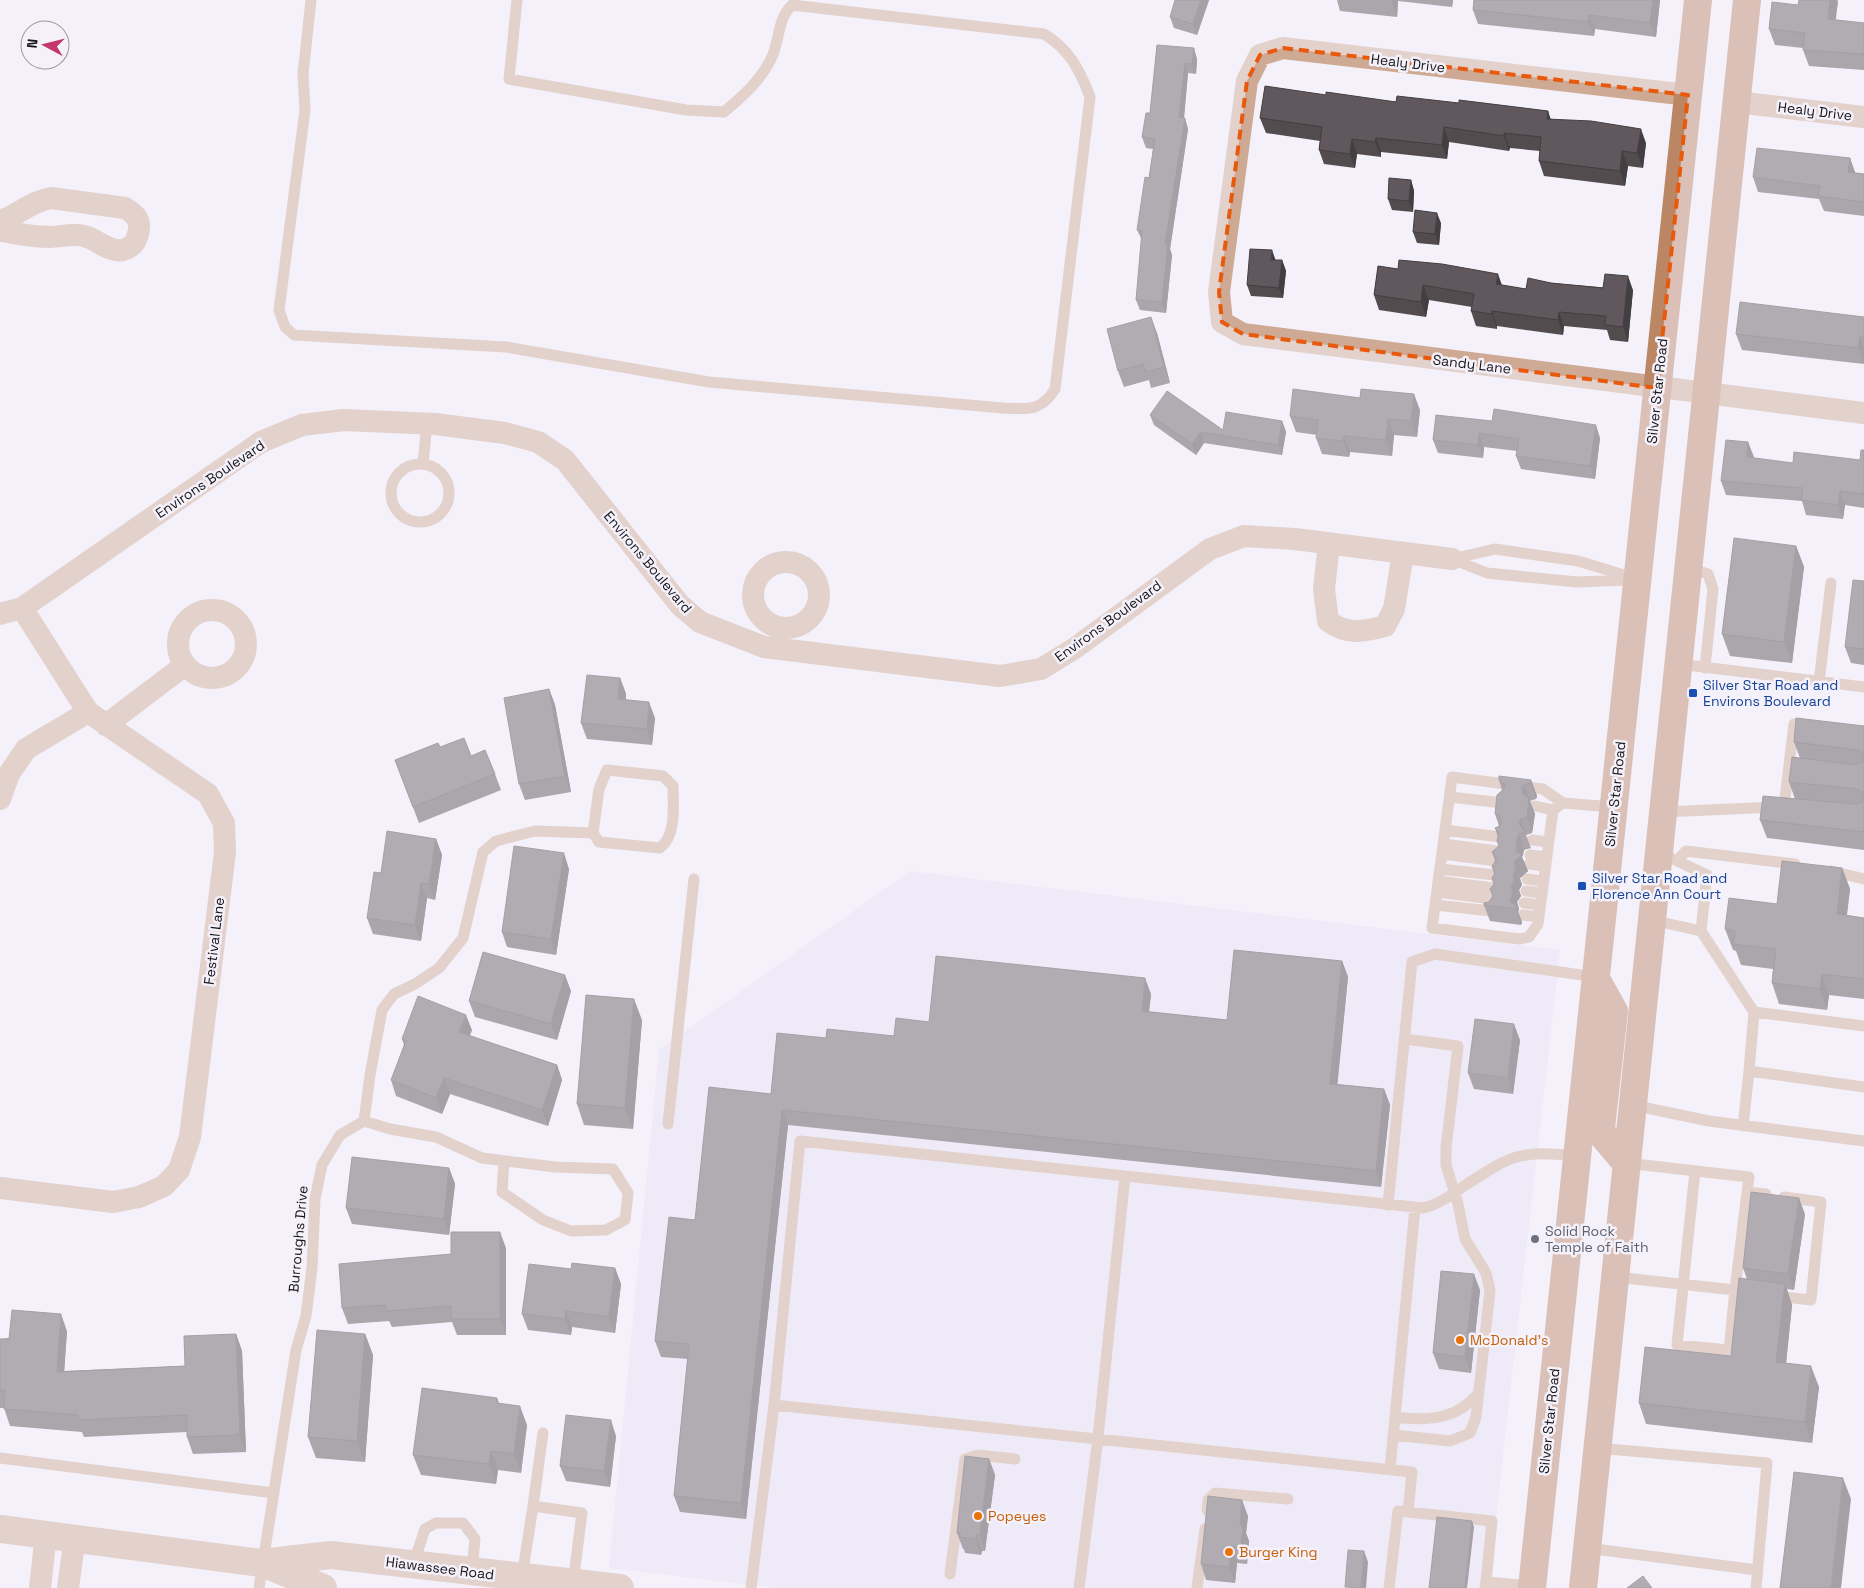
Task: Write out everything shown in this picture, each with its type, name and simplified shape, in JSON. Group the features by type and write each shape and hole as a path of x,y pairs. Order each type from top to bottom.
{"main road":[{"name":"Silver Star Road","path":"1532,1587 1698,0"},
{"path":"1583,1588 1652,920 1668,856 1663,812 1692,666 1689,568 1747,0"},
{"path":"1595,977 1614,1010 1602,1128 1604,1137 1626,1163"}],"street":[{"name":"Healy Drive","path":"1235,183 1247,81 1260,55 1283,48 1688,95"},
{"name":"Healy Drive","path":"1736,102 1864,117"},
{"name":"Sandy Lane","path":"1235,183 1219,292 1222,322 1243,334 1864,413"},
{"path":"0,221 12,217 39,199 50,198 125,208 134,214 140,222 139,236 132,247 120,251 109,249 87,236 76,234 48,237 0,231"},
{"name":"Environs Boulevard","path":"0,614 22,608 261,442 302,425 344,420 427,424 505,433 538,442 565,460 680,605 700,622 764,647 784,639 1000,676 1041,669 1075,648 1210,549 1244,536 1330,544 1452,559"},
{"path":"1330,544 1324,589 1328,621 1338,628 1359,633 1386,626 1394,609 1403,553"},
{"name":"Festival Lane","path":"0,1188 113,1202 139,1197 164,1186 179,1170 190,1137 225,852 224,823 208,794 88,712 22,608"},
{"path":"106,725 185,665"},
{"path":"0,799 9,774 26,749 88,712"},
{"name":"Hiawassee Road","path":"0,1529 75,1537 323,1588"},
{"path":"40,1588 46,1534"},
{"path":"68,1588 75,1537"},
{"name":"Hiawassee Road","path":"260,1575 332,1555 620,1588"}],"lane":[{"path":"311,0 302,74 305,110 279,310 285,327 294,335 506,347 710,382 1003,408 1032,409 1048,399 1055,389 1090,97 1081,71 1056,41 1044,34 792,5 784,12 771,58 750,91 724,112 686,110 509,80 517,0"},
{"path":"423,464 427,424"},
{"path":"423,464 434,467 443,474 449,484 450,496 446,507 439,516 429,521 418,523 406,520 398,512 392,502 391,490 394,480 402,470 412,465 423,464"},
{"name":"Environs Boulevard","path":"1452,559 1495,549 1578,561 1637,579"},
{"name":"Environs Boulevard","path":"1452,559 1487,573 1577,582 1637,579"},
{"path":"1819,682 1831,583"},
{"path":"1692,666 1864,687"},
{"path":"1784,807 1794,768 1794,724 1820,727"},
{"path":"607,770 663,776 673,786 673,821 666,844 660,848 598,842 593,834 599,789 607,770"},
{"path":"1563,803 1553,810 1538,924 1529,937 1519,939 1432,928 1452,777 1543,789 1563,803 1613,807"},
{"path":"1450,797 1504,804"},
{"path":"1535,806 1553,810"},
{"path":"1663,812 1797,807"},
{"path":"1445,830 1500,837"},
{"path":"504,1161 502,1192 543,1220 571,1230 606,1230 624,1220 628,1193 614,1169 555,1167 482,1158 436,1137 390,1130 364,1121 382,1010 394,994 415,984 439,968 463,938 483,852 496,841 535,831 593,834"},
{"path":"1532,840 1548,842"},
{"path":"1442,849 1497,856"},
{"path":"1668,856 1686,851 1804,865"},
{"path":"1668,856 1707,875 1701,931 1754,1012 1743,1126"},
{"path":"1529,859 1546,862"},
{"path":"1821,868 1864,879"},
{"path":"1440,869 1495,875"},
{"path":"668,1124 694,879"},
{"path":"1527,879 1543,880"},
{"path":"1437,887 1493,894"},
{"path":"1540,911 1525,897 1542,893"},
{"path":"1435,905 1491,912"},
{"path":"1523,915 1540,911"},
{"path":"1652,920 1701,931"},
{"path":"1388,1205 1412,962 1435,954 1595,977"},
{"path":"1754,1012 1864,1026"},
{"path":"1394,1435 1450,1441 1463,1438 1473,1428 1479,1392 1489,1282 1482,1264 1465,1239 1445,1157 1458,1046 1404,1039"},
{"path":"1748,1071 1864,1087"},
{"path":"1632,1105 1709,1122 1864,1141"},
{"name":"Burroughs Drive","path":"260,1575 296,1350 306,1316 312,1268 315,1199 322,1165 340,1135 364,1121"},
{"path":"751,1588 774,1405 800,1141 1415,1208 1430,1206 1497,1165 1518,1155 1540,1152 1576,1156"},
{"path":"1626,1163 1749,1177 1728,1350 1677,1345 1695,1171"},
{"path":"1079,1588 1098,1438 1125,1176"},
{"path":"1614,1277 1811,1300 1821,1202 1747,1192"},
{"path":"1390,1469 1415,1208"},
{"path":"1395,1417 1423,1420 1434,1419 1463,1408 1479,1392"},
{"path":"774,1405 1412,1472 1408,1512"},
{"path":"522,1577 542,1434"},
{"path":"1597,1448 1766,1463 1756,1588"},
{"path":"950,1574 964,1462 973,1455 1015,1459"},
{"path":"0,1458 274,1493"},
{"path":"1197,1588 1208,1500 1212,1496 1224,1492 1288,1499"},
{"path":"533,1506 582,1513 573,1583"},
{"path":"1389,1588 1398,1511 1492,1521 1485,1585 1532,1587"},
{"path":"413,1564 425,1529 436,1523 463,1523 475,1539 472,1571"},
{"path":"1587,1548 1757,1570"}],"highlighted area":[{"path":"1283,48 1688,95 1657,388 1243,334 1222,322 1219,292 1247,81 1260,55"}],"shaded area":[{"path":"910,871 1560,950 1488,1588 777,1588 609,1568 659,1050"}],"building":[{"path":"1175,0 1201,0 1193,24 1170,17"},
{"path":"1474,0 1653,0 1650,23 1589,15 1588,22 1473,10"},
{"path":"1799,0 1830,0 1828,19 1864,23 1864,54 1803,50 1805,33 1769,29 1772,2 1798,5"},
{"path":"1157,45 1194,48 1192,64 1185,63 1179,117 1185,118 1165,244 1168,245 1162,302 1136,300 1142,231 1137,230 1145,177 1149,178 1155,139 1142,137 1146,113 1150,113"},
{"path":"1265,86 1326,95 1326,92 1396,102 1397,96 1459,103 1459,100 1548,111 1547,119 1591,121 1641,129 1637,153 1622,151 1620,171 1539,161 1541,137 1504,133 1504,136 1444,127 1442,145 1376,138 1375,142 1352,139 1350,154 1319,150 1322,127 1260,118"},
{"path":"1757,148 1850,158 1848,172 1864,174 1864,202 1818,196 1820,186 1753,177"},
{"path":"1389,178 1411,180 1409,201 1388,199"},
{"path":"1415,210 1437,213 1435,234 1413,232"},
{"path":"1250,249 1272,250 1271,260 1282,260 1279,288 1247,285"},
{"path":"1399,260 1442,264 1498,274 1496,284 1526,289 1528,278 1551,283 1603,288 1605,274 1628,276 1623,327 1605,325 1606,316 1559,312 1558,320 1492,311 1492,314 1471,311 1474,294 1423,285 1421,302 1374,295 1378,266 1398,269"},
{"path":"1740,302 1864,317 1864,337 1860,336 1858,348 1736,334"},
{"path":"1151,317 1164,367 1146,372 1143,364 1118,371 1107,329"},
{"path":"1293,389 1360,398 1361,389 1414,394 1411,421 1388,419 1386,440 1344,436 1343,441 1316,438 1318,420 1290,416"},
{"path":"1167,391 1223,430 1226,412 1282,421 1278,445 1201,432 1192,444 1150,415"},
{"path":"1494,409 1596,425 1590,466 1516,456 1519,439 1479,433 1478,445 1433,440 1436,415 1492,421"},
{"path":"1726,440 1748,442 1747,457 1793,463 1794,452 1860,460 1861,450 1864,450 1864,494 1840,491 1838,505 1801,500 1803,488 1721,481"},
{"path":"1734,538 1796,546 1784,642 1722,634"},
{"path":"1853,580 1864,581 1864,649 1845,647"},
{"path":"587,675 620,678 618,699 649,702 647,729 581,723"},
{"path":"549,689 565,776 519,784 504,698"},
{"path":"1796,718 1864,726 1864,756 1858,750 1794,742"},
{"path":"464,738 471,756 485,750 495,774 413,807 395,760 438,743 440,747"},
{"path":"1792,757 1856,765 1863,762 1864,759 1864,793 1858,789 1789,782"},
{"path":"1499,776 1531,780 1531,783 1524,785 1522,789 1524,795 1529,798 1527,817 1521,819 1519,824 1525,832 1519,834 1517,839 1516,851 1522,855 1514,862 1516,869 1513,875 1515,880 1511,887 1513,893 1510,902 1516,906 1516,909 1484,905 1493,896 1490,889 1494,884 1492,878 1495,873 1492,866 1497,859 1492,852 1499,846 1497,841 1499,833 1495,828 1500,826 1502,822 1499,815 1495,814 1497,795 1505,788 1504,784 1499,780"},
{"path":"1763,796 1856,804 1861,803 1864,798 1864,832 1760,820"},
{"path":"387,831 436,839 429,884 421,883 415,925 367,918 374,872 381,873"},
{"path":"514,846 564,853 551,939 502,932"},
{"path":"1782,861 1842,868 1837,914 1864,918 1864,979 1822,974 1820,989 1772,983 1776,949 1733,944 1735,931 1725,929 1729,898 1777,904"},
{"path":"1234,950 1342,961 1330,1084 1384,1089 1376,1171 782,1110 741,1503 674,1496 689,1344 655,1341 669,1217 695,1220 709,1087 771,1094 777,1033 826,1038 827,1029 894,1036 896,1018 929,1022 936,956 1145,978 1142,1011 1227,1020"},
{"path":"483,952 565,975 551,1024 469,1001"},
{"path":"586,995 634,999 625,1108 577,1104"},
{"path":"418,996 466,1015 459,1032 557,1065 542,1110 444,1078 436,1098 391,1080 406,1041 402,1039"},
{"path":"1475,1019 1514,1024 1508,1078 1468,1073"},
{"path":"352,1157 449,1168 444,1219 346,1208"},
{"path":"1751,1192 1799,1198 1788,1274 1743,1268"},
{"path":"451,1232 500,1232 500,1319 451,1319 451,1306 386,1311 385,1305 342,1308 339,1264 451,1254"},
{"path":"572,1263 615,1268 609,1317 566,1311 565,1319 522,1314 529,1264 571,1269"},
{"path":"1441,1271 1474,1274 1465,1357 1433,1353"},
{"path":"1739,1278 1785,1284 1776,1362 1811,1366 1805,1422 1639,1403 1645,1347 1731,1356"},
{"path":"12,1310 61,1314 57,1372 185,1366 184,1336 236,1334 240,1435 187,1437 187,1415 78,1420 78,1415 4,1409 5,1390 0,1390 0,1339 9,1339"},
{"path":"317,1330 365,1334 357,1441 308,1437"},
{"path":"422,1388 497,1398 497,1403 520,1406 514,1454 491,1451 489,1464 413,1455"},
{"path":"566,1415 611,1420 604,1471 560,1466"},
{"path":"965,1456 989,1459 980,1535 976,1535 976,1539 960,1537 960,1533 957,1533"},
{"path":"1794,1472 1843,1478 1831,1588 1780,1588"},
{"path":"1208,1496 1242,1500 1240,1525 1243,1525 1241,1548 1231,1547 1229,1567 1201,1564"},
{"path":"1437,1517 1472,1521 1465,1588 1429,1588"},
{"path":"1348,1550 1364,1551 1361,1588 1345,1587"},
{"path":"1643,1576 1652,1588 1627,1588"}],"place":[{"name":"Silver Star Road and Environs Boulevard","path":"1693,693"},
{"name":"Silver Star Road and Florence Ann Court","path":"1582,886"},
{"name":"Solid Rock Temple of Faith","path":"1535,1239"},
{"name":"McDonald's","path":"1460,1340"},
{"name":"Popeyes","path":"978,1516"},
{"name":"Burger King","path":"1229,1552"}]}
